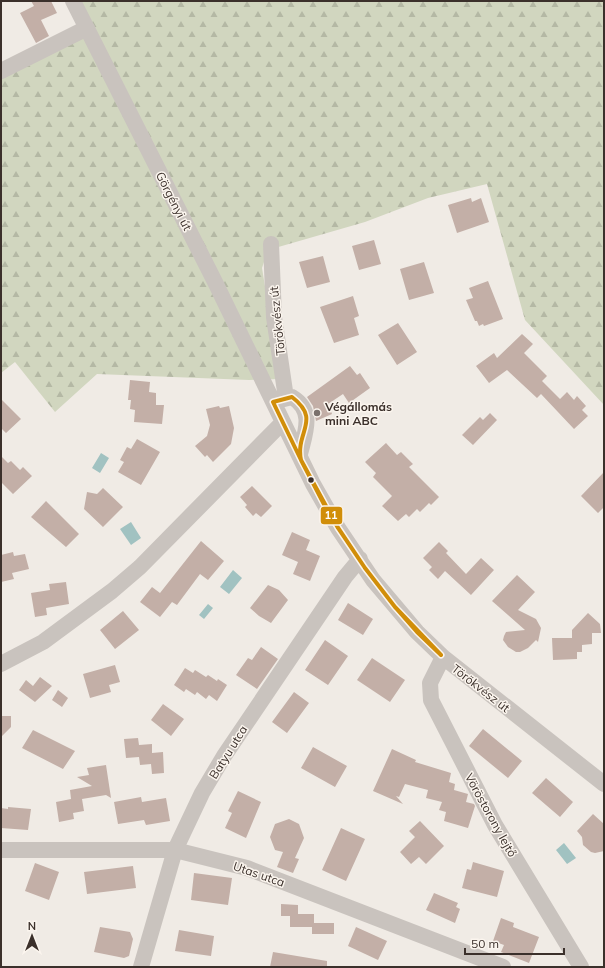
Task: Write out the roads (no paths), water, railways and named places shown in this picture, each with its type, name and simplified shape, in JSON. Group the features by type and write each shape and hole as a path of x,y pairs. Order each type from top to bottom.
{"street":[{"name":"Görgényi út","path":"73,1 280,400"},
{"path":"1,71 87,28"},
{"name":"Törökvész út","path":"271,244 274,317 282,423 300,454 313,484 338,528 394,606 442,657 604,784"},
{"path":"280,400 292,397 302,404 306,413 307,424 300,454"},
{"path":"1,664 43,642 112,591 140,567 282,423"},
{"name":"Batyu utca","path":"141,967 175,850 202,794 224,756 344,577 360,559"},
{"name":"Vöröstorony lejtő","path":"442,657 430,683 431,700 495,826 581,967"},
{"name":"Utas utca","path":"1,850 175,850 247,868 503,967"}],"water":[{"path":"101,453 109,458 100,473 92,468"},
{"path":"131,522 141,538 131,545 120,529"},
{"path":"233,570 242,578 229,594 220,587"},
{"path":"208,604 213,608 204,619 199,615"},
{"path":"564,843 576,858 567,864 556,850"}],"place":[{"name":"Végállomás mini ABC","path":"317,413"}]}
